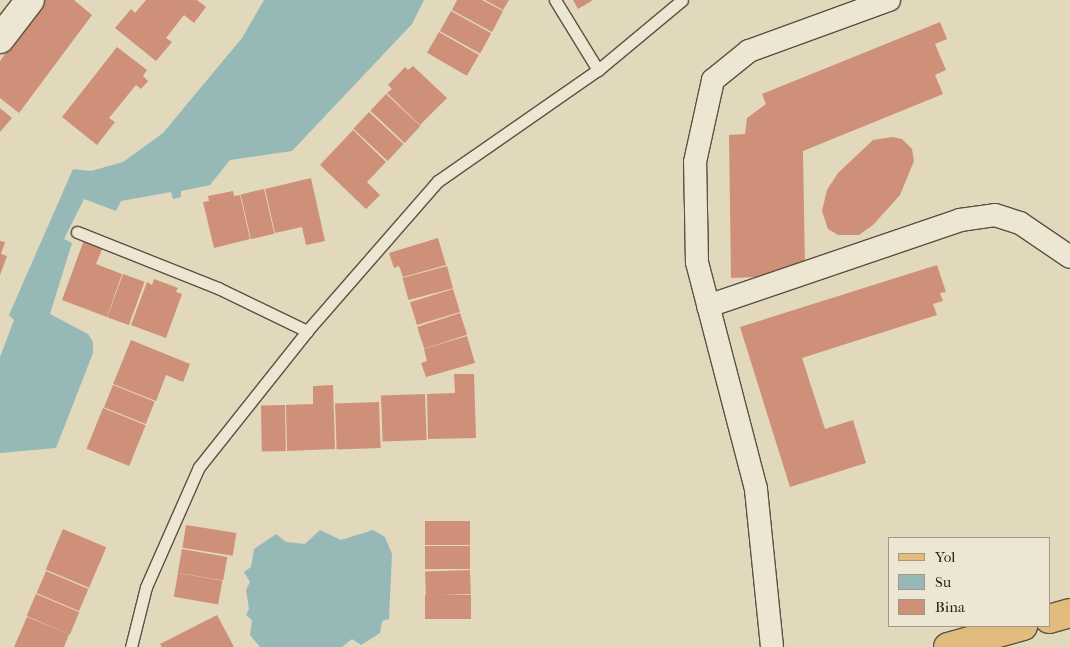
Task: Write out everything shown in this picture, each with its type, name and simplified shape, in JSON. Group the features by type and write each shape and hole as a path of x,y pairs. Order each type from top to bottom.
{"main road":[{"path":"1050,619 1070,613"},
{"path":"948,647 1019,627"}],"street":[{"path":"0,39 30,0"},
{"path":"772,647 756,489 697,262 695,162 713,80 749,51 889,0"},
{"path":"708,306 960,220 995,215 1020,224 1070,257"}],"lane":[{"path":"555,0 598,70"},
{"path":"131,647 146,587 199,467 308,330 438,181 598,70 682,0"},
{"path":"77,232 218,288 308,330"}],"water":[{"path":"264,0 424,0 412,24 292,151 230,160 210,185 181,191 181,197 173,199 171,192 121,201 116,211 84,199 64,239 72,243 50,314 88,334 93,342 93,353 56,448 0,453 0,357 14,320 9,315 73,169 91,171 123,162 163,133 242,38"},
{"path":"320,530 341,540 373,530 385,537 392,554 389,619 382,621 380,633 361,645 352,639 342,647 260,647 250,635 252,620 246,615 249,609 246,590 250,582 244,572 251,567 254,549 276,534 286,542 305,544"}],"building":[{"path":"44,0 74,0 92,15 19,113 0,98 0,61"},
{"path":"146,0 197,0 206,7 194,23 184,15 166,38 172,42 156,61 115,28 131,9 135,13"},
{"path":"457,0 482,0 503,11 492,32 452,10"},
{"path":"485,0 509,0 503,10"},
{"path":"573,0 593,0 578,9"},
{"path":"451,11 491,33 480,53 440,31"},
{"path":"940,22 947,39 935,44 946,70 935,75 943,94 803,151 805,267 784,268 784,276 731,278 729,135 745,134 747,118 766,104 762,94"},
{"path":"439,32 479,55 467,76 427,53"},
{"path":"117,47 147,70 143,76 148,81 141,89 136,85 109,118 115,122 97,145 62,117"},
{"path":"413,66 447,98 420,125 387,93 392,89 388,85 405,67 408,70"},
{"path":"386,94 420,126 405,143 370,111"},
{"path":"0,108 12,118 0,132"},
{"path":"369,112 403,144 388,161 353,129"},
{"path":"353,130 386,162 367,182 380,195 366,209 320,165"},
{"path":"892,137 902,139 912,149 914,161 900,195 873,225 859,235 838,235 828,229 822,211 827,190 838,173 873,140"},
{"path":"311,178 325,241 306,245 302,227 275,233 265,189"},
{"path":"264,189 274,234 251,239 241,194"},
{"path":"233,191 234,196 240,195 250,239 214,248 203,202 209,201 208,196"},
{"path":"438,238 446,265 403,277 399,266 394,268 389,253"},
{"path":"84,240 103,247 96,264 122,274 107,317 62,300"},
{"path":"0,241 5,242 1,254 7,256 0,275"},
{"path":"937,265 946,292 940,293 943,301 933,304 937,315 802,358 825,429 853,420 866,463 790,487 740,327"},
{"path":"447,266 453,288 409,300 403,278"},
{"path":"123,274 145,282 129,325 107,317"},
{"path":"154,279 178,288 176,292 182,294 166,338 131,325 147,282 152,285"},
{"path":"453,289 460,312 417,325 410,302"},
{"path":"460,313 467,335 424,349 417,327"},
{"path":"467,336 475,363 426,377 421,363 427,361 424,349"},
{"path":"131,340 190,364 183,382 166,375 156,401 113,384"},
{"path":"454,374 474,374 476,438 428,439 427,394 455,393"},
{"path":"113,385 155,402 146,424 104,407"},
{"path":"333,385 335,449 287,451 286,405 313,404 313,386"},
{"path":"425,394 427,440 383,442 381,396"},
{"path":"379,402 381,448 337,450 335,404"},
{"path":"261,405 285,405 286,451 262,451"},
{"path":"103,408 146,425 129,466 87,449"},
{"path":"425,521 470,521 470,545 425,545"},
{"path":"186,525 236,533 233,556 182,548"},
{"path":"63,529 106,547 89,588 46,570"},
{"path":"425,546 470,546 470,569 425,569"},
{"path":"182,549 227,557 223,581 178,573"},
{"path":"470,570 471,594 426,596 425,572"},
{"path":"46,571 88,589 79,611 37,593"},
{"path":"178,573 222,581 218,604 174,597"},
{"path":"36,594 79,612 70,634 27,616"},
{"path":"425,595 471,595 471,619 425,619"},
{"path":"217,615 234,647 162,647 160,644"},
{"path":"27,617 69,634 64,647 14,647"}]}
